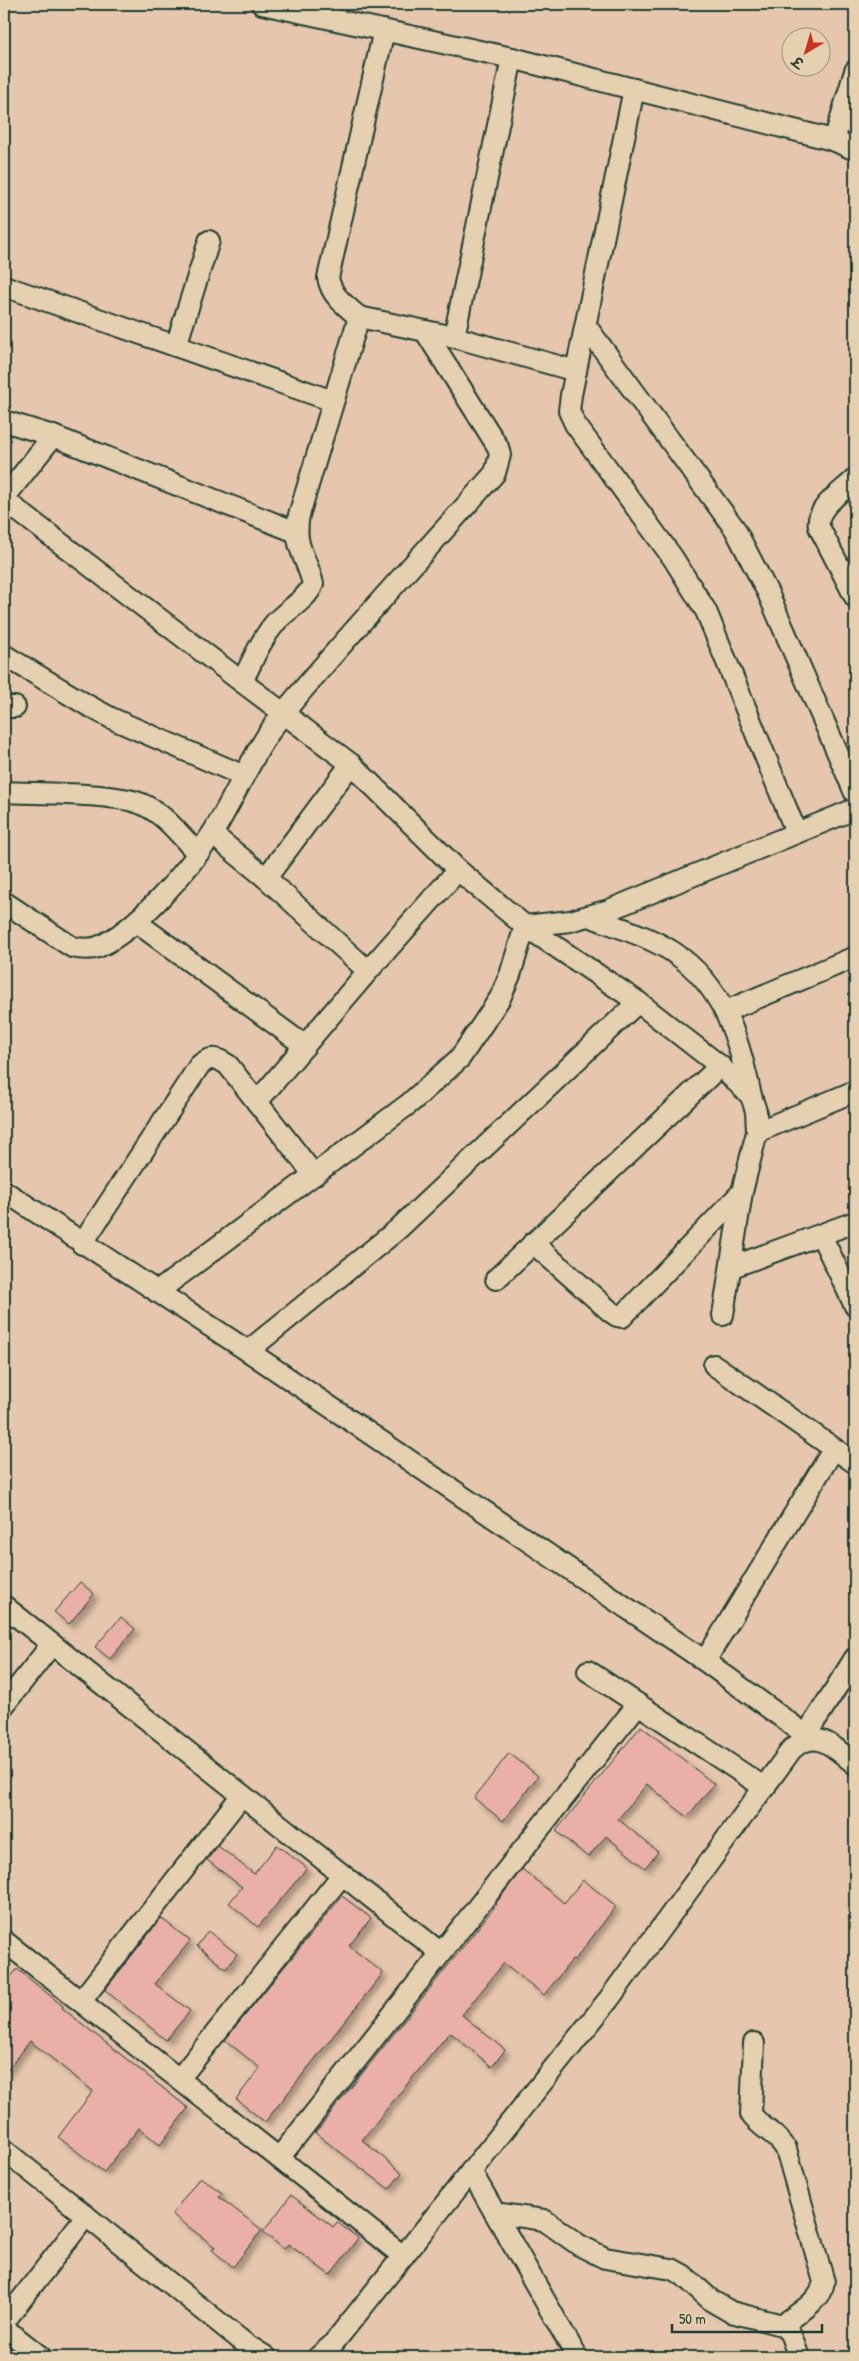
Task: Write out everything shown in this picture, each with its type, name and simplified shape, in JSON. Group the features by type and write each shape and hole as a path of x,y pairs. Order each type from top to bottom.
{"street":[{"path":"262,4 512,58 834,140 855,150"},
{"path":"384,30 328,278 331,290 336,298 358,317 454,337 576,371"},
{"path":"454,337 512,58"},
{"path":"834,140 855,71"},
{"path":"634,89 576,371 570,411 575,424 673,558 706,611 796,832"},
{"path":"176,346 209,241"},
{"path":"4,286 333,401"},
{"path":"242,682 269,631 312,588 311,577 299,547 296,532 299,515 358,317"},
{"path":"586,326 735,530 768,593 855,793"},
{"path":"4,902 72,948 85,950 97,947 136,922 163,895 212,834 244,776 283,712 495,473 498,465 498,447 425,331"},
{"path":"4,421 53,436 296,532"},
{"path":"53,436 4,499 351,764 458,870 525,926 638,1002 720,1066 751,1096"},
{"path":"854,482 822,511 818,520 819,527 855,597"},
{"path":"4,655 104,714 244,776"},
{"path":"266,878 351,764"},
{"path":"4,792 123,798 146,805 161,817 197,853"},
{"path":"525,926 570,921 589,916 855,809"},
{"path":"212,834 266,878 368,971"},
{"path":"257,1102 368,971 458,870"},
{"path":"589,916 647,938 673,952 706,982 726,1011 744,1065 756,1111 757,1132 742,1192 732,1267 723,1315"},
{"path":"136,922 305,1046"},
{"path":"157,1292 410,1102 460,1058 500,998 510,975 525,926"},
{"path":"726,1011 855,957"},
{"path":"248,1352 397,1230 638,1002"},
{"path":"82,1244 199,1066 206,1059 217,1058 228,1064 314,1175"},
{"path":"496,1279 720,1066"},
{"path":"757,1132 855,1091"},
{"path":"4,1191 248,1352 705,1661 808,1737 819,1739 855,1764"},
{"path":"533,1243 611,1312 622,1317 742,1192"},
{"path":"732,1267 855,1222"},
{"path":"821,1235 855,1306"},
{"path":"714,1365 855,1464"},
{"path":"705,1661 833,1450"},
{"path":"4,1606 441,1953"},
{"path":"4,1706 52,1644"},
{"path":"327,2355 403,2256 609,1999 792,1749 808,1737 855,1658"},
{"path":"588,1671 765,1788"},
{"path":"279,2158 638,1704"},
{"path":"81,2001 242,1796"},
{"path":"179,2079 342,1875"},
{"path":"4,1941 403,2256"},
{"path":"754,2043 751,2114 755,2120 777,2136 786,2149 824,2282 822,2291 816,2299 782,2325"},
{"path":"4,2150 247,2345 266,2357"},
{"path":"471,2171 578,2357"},
{"path":"495,2213 544,2220 579,2245 605,2258 672,2269 721,2307 731,2312 782,2325 790,2333 799,2357"},
{"path":"4,2322 86,2216"},
{"path":"4,2328 41,2357"}],"building":[{"path":"80,1582 94,1594 69,1624 54,1612"},
{"path":"121,1617 135,1629 110,1659 95,1647"},
{"path":"641,1726 714,1784 687,1817 647,1784 618,1819 658,1852 645,1868 606,1836 588,1857 556,1831"},
{"path":"509,1753 538,1776 503,1821 474,1798"},
{"path":"277,1845 307,1868 258,1927 229,1903 242,1887 207,1860 218,1846 254,1874"},
{"path":"522,1869 564,1903 583,1880 616,1906 574,1961 572,1960 544,1995 504,1963 462,2015 505,2050 492,2067 450,2032 362,2140 402,2173 389,2189 315,2133 497,1904"},
{"path":"342,1896 371,1918 349,1946 383,1973 265,2122 236,2099 260,2068 225,2040"},
{"path":"161,1918 190,1941 155,1984 190,2011 166,2040 105,1990"},
{"path":"208,1931 237,1954 226,1969 197,1946"},
{"path":"17,1969 63,2006 62,2008 188,2108 160,2145 139,2128 104,2172 58,2137 93,2091 30,2041 4,2075 4,1986"},
{"path":"200,2177 222,2193 219,2197 262,2230 233,2267 212,2250 215,2247 172,2214"},
{"path":"291,2195 333,2227 337,2222 358,2238 330,2275 288,2244 284,2249 263,2232"}]}
